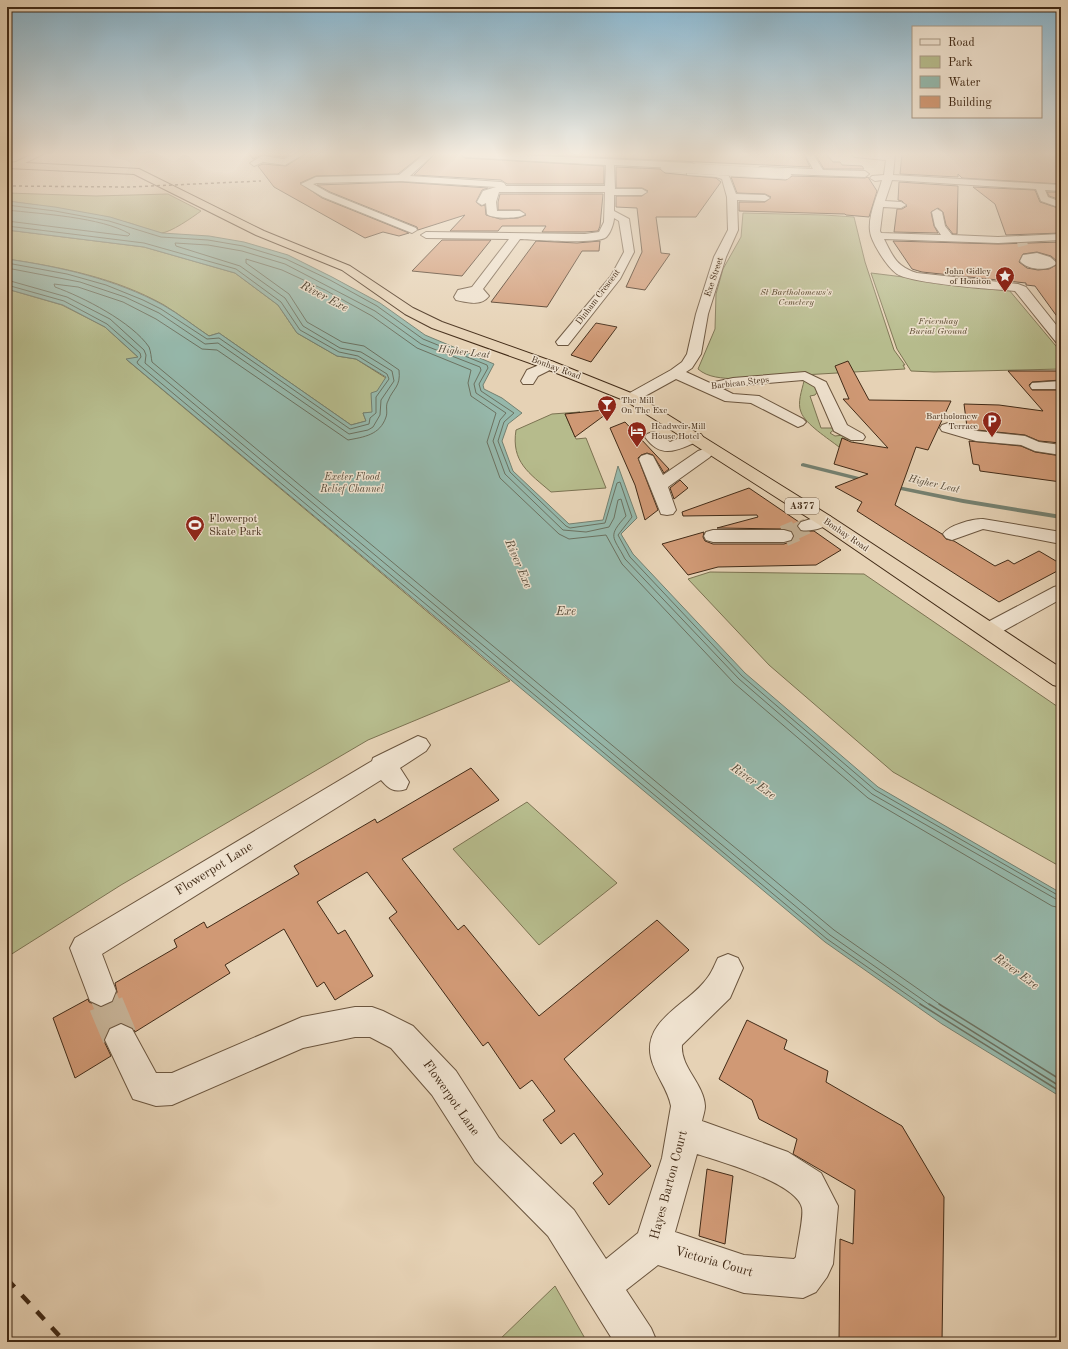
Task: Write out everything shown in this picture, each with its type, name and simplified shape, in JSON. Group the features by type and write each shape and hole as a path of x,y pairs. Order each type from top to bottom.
{"highway":[{"name":"Bonhay Road","path":"228,217 260,233 346,268 414,313 437,325 550,365 631,398 695,437 824,520 1061,679"}],"street":[{"path":"380,217 412,230"},
{"path":"426,235 600,236 604,233 609,217"},
{"name":"Dinham Crescent","path":"563,342 616,277 629,252 624,219 620,217"},
{"name":"Exe Street","path":"631,398 676,373 687,365 694,354 702,314 719,258 732,230 732,217"},
{"path":"877,217 875,224 877,236 890,262 906,274 1021,286 1036,289"},
{"path":"940,217 940,226 949,239"},
{"path":"877,236 949,239 1003,235 1022,242 1060,236"},
{"path":"476,291 516,236"},
{"path":"1022,242 1027,257"},
{"path":"1021,286 1045,322 1061,339"},
{"path":"1045,322 1061,322"},
{"path":"528,381 532,373 550,365"},
{"name":"Barbican Steps","path":"676,373 710,388 733,382 806,376 821,385 840,428 857,437"},
{"path":"1038,386 1061,385"},
{"path":"710,388 730,398 754,399 798,422"},
{"path":"948,428 976,436 1002,440 1012,439 1025,441 1035,446 1061,450"},
{"path":"653,436 669,448 695,437"},
{"path":"658,485 704,454"},
{"path":"647,459 667,510"},
{"path":"807,526 824,520"},
{"path":"952,534 978,524 983,524 1061,538"},
{"path":"713,536 784,536"},
{"path":"989,630 1061,591"},
{"name":"Flowerpot Lane","path":"101,991 86,948 390,774 418,745"},
{"name":"Hayes Barton Court","path":"602,1286 653,1245 679,1158 688,1106 687,1098 666,1058 665,1048 667,1038 719,988 728,968"},
{"name":"Flowerpot Lane","path":"121,1040 146,1087 156,1090 172,1089 302,1033 355,1022 372,1022 402,1037 439,1078 487,1150 560,1223 637,1342"},
{"name":"Victoria Court","path":"653,1245 680,1252 744,1274 803,1279 814,1264 820,1206 809,1185 776,1164 684,1132"}],"green space":[{"path":"100,217 193,217 176,228 161,233 129,223"},
{"name":"St Bartholomews's Cemetery","path":"743,217 854,217 865,262 894,350 905,365 903,365 905,369 735,379 711,376 698,369 715,329 716,294 723,269 741,237"},
{"path":"7,230 144,247 235,273 278,305 297,333 337,356 356,359 386,378 372,413 363,413 366,421 351,425 219,333 209,336 164,305 146,296 88,275 7,259"},
{"name":"Friernhay Burial Ground","path":"871,273 1009,290 1061,352 1061,369 934,372 911,371 897,349"},
{"path":"7,289 62,305 105,327 138,357 127,360 510,681 368,740 121,885 7,957"},
{"path":"804,381 814,385 818,391 815,395 810,396 821,428 836,428 830,433 835,436 844,435 854,437 854,441 842,438 839,447 803,417 800,408 800,396"},
{"path":"580,412 565,414 576,439 586,438 606,488 551,492 523,466 519,459 516,451 516,430 552,414"},
{"path":"710,572 864,574 1061,709 1061,867 893,772 769,665 688,579"},
{"path":"527,802 617,883 539,945 453,849"},
{"path":"555,1286 587,1342 497,1342"}],"water":[{"name":"Exe","path":"7,217 110,217 162,233 209,236 244,242 288,255 380,303 425,335 494,364 483,385 484,389 502,398 522,413 508,424 502,441 513,471 569,524 603,520 618,466 637,518 621,534 633,554 745,673 878,787 1061,893 1061,1097 942,1024 825,942 126,359 138,357 105,327 63,305 7,289 7,259 87,275 145,296 181,316 209,336 219,333 351,425 366,421 363,413 372,412 371,393 377,391 386,377 356,359 337,356 297,333 278,305 235,273 144,247 7,230"}],"building":[{"path":"327,217 369,217 409,233 399,236 383,232 365,238"},
{"path":"392,217 459,217 418,230 417,227"},
{"path":"463,217 493,217 500,219 521,217 601,217 598,231 542,232 546,226 502,226 498,231 450,231"},
{"path":"638,217 696,217 656,217 661,253 670,254 645,290 626,287 642,252"},
{"path":"896,217 932,217 934,226 938,233 894,232"},
{"path":"944,217 957,217 957,234 953,234 946,225"},
{"path":"1000,217 1061,217 1061,233 1006,235"},
{"path":"442,240 491,240 462,276 412,271"},
{"path":"536,241 577,243 600,241 599,251 582,251 547,307 491,302"},
{"path":"893,241 998,244 1061,242 1061,322 1035,286 1026,285 1026,283 922,272 912,269","holes":["1037,252 1051,256 1058,262 1058,264 1049,269 1038,270 1027,268 1019,262 1023,254"]},
{"path":"596,323 617,327 591,362 571,355"},
{"path":"848,361 869,400 951,401 928,450 916,447 895,505 942,534 946,539 954,541 995,566 1008,560 1014,564 1039,551 1061,564 1061,569 999,602 857,511 862,502 835,487 868,474 834,464 842,438 851,442 888,448 843,399 849,399 835,366"},
{"path":"1008,371 1061,371 1061,380 1032,382 1029,385 1032,390 1061,390 1061,443 1039,441 1025,435 977,430 967,427 964,404 999,405 1043,411"},
{"path":"613,409 575,437 565,414"},
{"path":"625,422 669,469 664,473 653,455 647,453 638,458 658,510 645,520 635,485 610,428"},
{"path":"969,441 1021,446 1035,452 1061,456 1061,482 980,471 979,465 973,464"},
{"path":"680,480 688,488 674,499 670,488"},
{"path":"749,488 799,522 796,526 800,531 814,531 841,550 816,565 718,567 688,575 662,544 704,532 703,537 705,541 713,544 784,544 792,541 794,537 792,531 784,529 717,528 758,517 757,515 683,516 682,512"},
{"path":"471,768 499,800 402,859 458,930 464,925 539,1016 657,920 689,950 564,1059 651,1166 609,1205 593,1183 603,1174 574,1133 561,1144 543,1120 555,1111 532,1080 520,1089 488,1042 483,1046 389,918 397,912 367,872 317,902 338,934 345,930 373,976 335,1000 324,982 317,987 284,929 225,965 230,973 135,1032 133,1028 122,1023 109,1028 104,1041 111,1056 75,1078 53,1018 88,999 89,1002 100,1007 113,1002 117,992 115,983 177,947 174,940 204,922 207,928 299,874 294,866 375,819 377,823"},
{"path":"747,1020 787,1040 784,1049 828,1071 826,1082 902,1126 944,1197 942,1342 839,1342 840,1239 853,1244 855,1190 793,1154 797,1139 759,1119 752,1100 719,1079"},
{"path":"707,1169 733,1176 725,1244 699,1236"}],"waterway":[{"name":"Higher Leat","path":"803,465 865,480"},
{"name":"Higher Leat","path":"893,487 963,501 1061,517"}],"tunnel":[{"path":"1022,242 1023,246"},
{"path":"794,532 807,526"},
{"path":"784,536 796,531"},
{"path":"101,991 107,1005"},
{"path":"106,1004 121,1040"}],"railway":[{"path":"7,1279 65,1342"}],"place":[{"name":"John Gidley of Honiton","path":"1005,293"},
{"name":"The Mill On The Exe","path":"607,422"},
{"name":"Bartholomew Terrace","path":"992,438"},
{"name":"Headweir Mill House Hotel","path":"637,448"},
{"name":"Flowerpot Skate Park","path":"195,542"}],"water label":[{"name":"River Exe","path":"324,297"},
{"name":"Exeter Flood Relief Channel","path":"352,482"},
{"name":"River Exe","path":"518,564"},
{"name":"River Exe","path":"753,782"},
{"name":"River Exe","path":"1016,972"}]}
